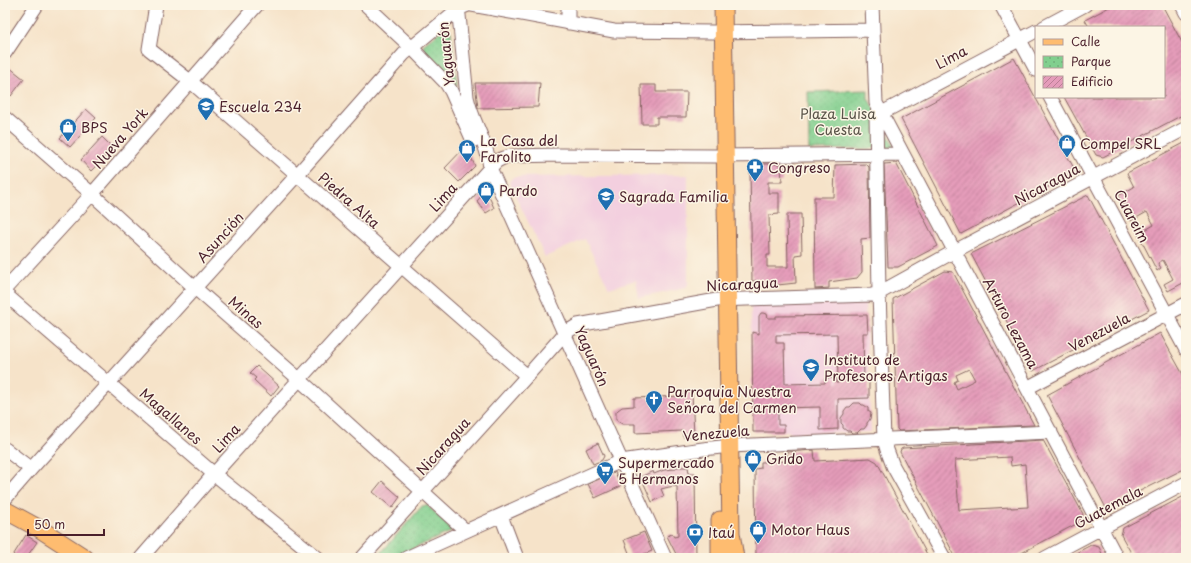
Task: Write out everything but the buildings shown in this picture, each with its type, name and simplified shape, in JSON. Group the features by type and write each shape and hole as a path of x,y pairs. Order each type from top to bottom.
{"main road":[{"path":"712,5 718,32"},
{"path":"723,5 718,32 724,447 731,533 723,558"},
{"path":"5,510 40,529 86,558"}],"street":[{"path":"5,53 37,5"},
{"name":"Piedra Alta","path":"156,5 149,49 190,81 297,176 528,376"},
{"name":"Nueva York","path":"5,289 92,194 257,5"},
{"name":"Yaguarón","path":"366,5 412,48 449,87 477,150 484,162 490,168"},
{"path":"472,5 614,31 718,32 873,30"},
{"path":"568,5 568,23"},
{"path":"872,5 879,108 876,116 876,154 884,440 893,466 944,558"},
{"path":"1001,5 1035,68"},
{"path":"1046,26 1085,5"},
{"path":"1182,5 1186,13"},
{"name":"Yaguarón","path":"461,6 467,97 470,111 488,157 490,168 665,558"},
{"name":"Asunción","path":"5,500 31,469 297,176 404,54 461,6"},
{"name":"Lima","path":"879,108 1035,32"},
{"name":"Cuareim","path":"1051,98 1186,350"},
{"name":"Arturo Lezama","path":"879,108 1117,558"},
{"name":"Minas","path":"5,118 300,380 466,531"},
{"name":"Nicaragua","path":"362,558 528,376 564,334 578,325 722,300 872,295 879,293 1186,128"},
{"name":"Lima","path":"141,558 214,474 490,168 501,160 511,156 558,155 720,156 903,154"},
{"name":"Magallanes","path":"5,294 214,474 318,558"},
{"name":"Venezuela","path":"1027,388 1186,304"},
{"name":"Venezuela","path":"406,558 621,461 724,447 1051,432"},
{"path":"5,449 31,469"},
{"name":"Guatemala","path":"1045,558 1186,483"},
{"path":"501,516 517,558"}],"shaded area":[{"name":"Sagrada Familia","path":"688,175 688,284 686,288 639,298 636,280 609,288 585,239 545,257 509,182 513,177"},
{"name":"Instituto de Profesores Artigas","path":"865,303 871,432 753,432 751,306"}],"green space":[{"path":"446,28 451,32 457,86 453,85 444,69 424,50 423,45"},
{"name":"Plaza Luisa Cuesta","path":"868,90 868,98 894,146 893,148 809,150 808,92"},
{"path":"427,505 451,527 451,531 392,558 384,558 380,554 422,506"}],"place":[{"name":"Escuela 234","path":"206,121"},
{"name":"BPS","path":"68,142"},
{"name":"Compel SRL","path":"1067,158"},
{"name":"La Casa del Farolito","path":"467,163"},
{"name":"Congreso","path":"755,182"},
{"name":"Pardo","path":"486,205"},
{"name":"Sagrada Familia","path":"606,211"},
{"name":"Instituto de Profesores Artigas","path":"811,382"},
{"name":"Parroquia Nuestra Señora del Carmen","path":"654,414"},
{"name":"Grido","path":"753,473"},
{"name":"Supermercado 5 Hermanos","path":"605,485"},
{"name":"Motor Haus","path":"758,544"},
{"name":"Itaú","path":"695,547"}]}
